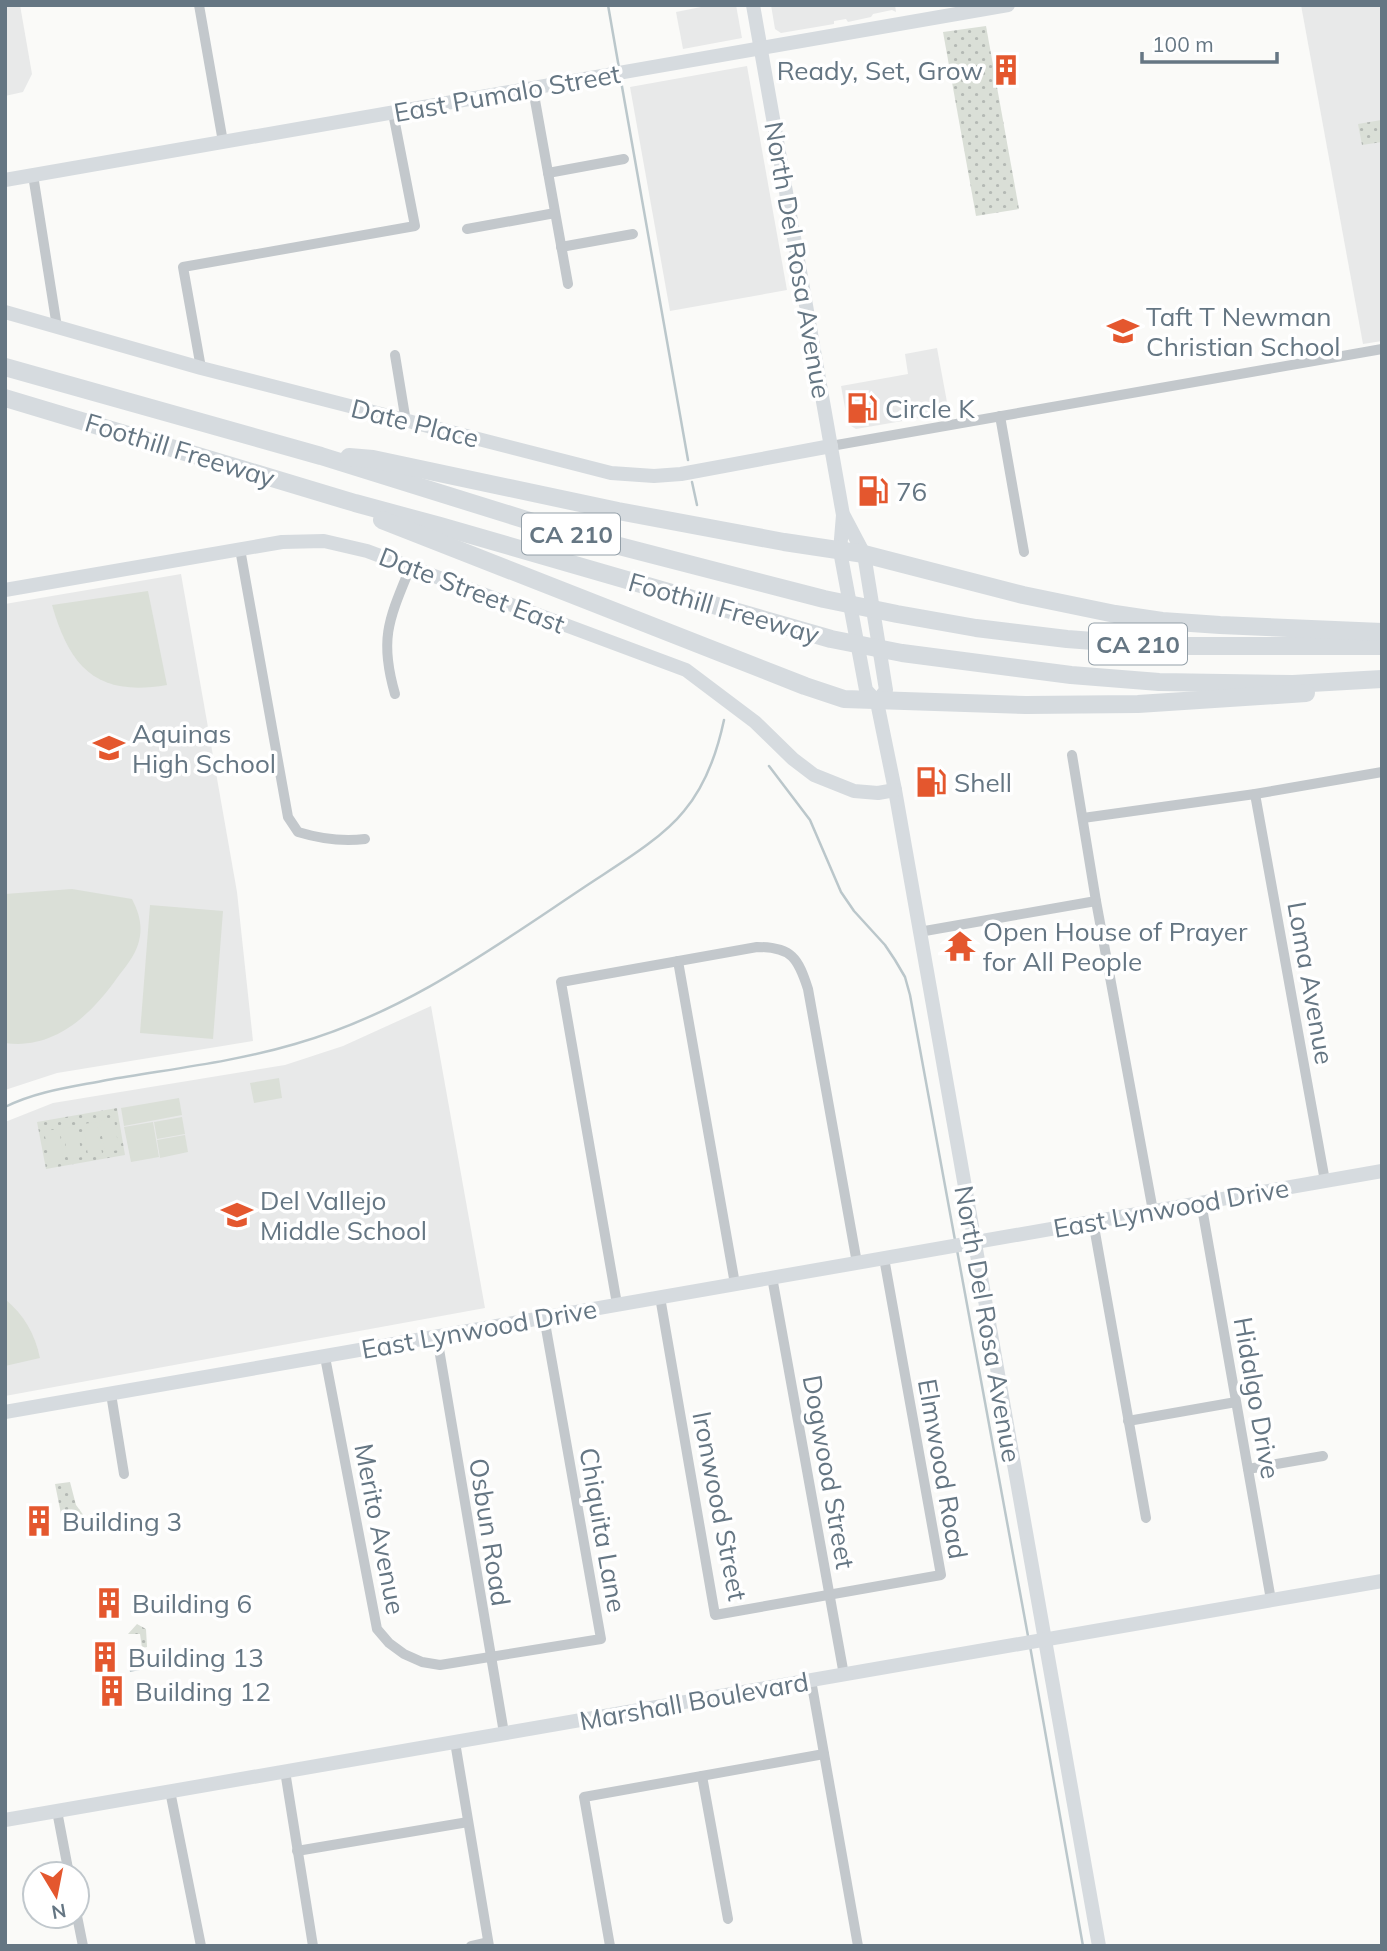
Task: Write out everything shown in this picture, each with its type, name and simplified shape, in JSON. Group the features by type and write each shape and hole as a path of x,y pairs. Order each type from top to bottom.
{"highway":[{"name":"Foothill Freeway","path":"5,368 321,456 565,532 824,599 897,614 976,628 1159,646 1382,646"},
{"name":"Foothill Freeway","path":"5,398 355,503 831,639 902,653 1014,669 1159,682 1382,682"},
{"path":"321,456 373,458 618,511 864,554 1023,595 1115,614 1220,625 1382,632"},
{"path":"355,503 382,520 804,686 844,699 877,702 1138,704 1280,696 1382,682"}],"street":[{"path":"199,5 223,142"},
{"name":"North Del Rosa Avenue","path":"753,5 843,514 840,551 866,690 877,702 919,932 962,1244 1034,1642 1099,1946"},
{"name":"East Pumalo Street","path":"5,180 1009,5"},
{"path":"533,89 568,285"},
{"path":"201,368 183,267 415,226 393,113"},
{"path":"548,173 624,159"},
{"path":"33,175 58,327"},
{"path":"467,229 555,213"},
{"path":"561,247 633,234"},
{"name":"Date Place","path":"5,312 201,368 611,472 635,475 681,474 831,446"},
{"path":"831,446 1382,349"},
{"path":"395,355 406,422"},
{"path":"1000,416 1024,552"},
{"name":"North Del Rosa Avenue","path":"843,514 864,554 886,690 877,702"},
{"name":"Date Street East","path":"5,590 282,542 324,541 367,551 686,670 755,722 793,759 814,775 854,791 877,793 895,790"},
{"path":"240,549 288,817 298,832 323,840 365,839"},
{"path":"395,694 388,670 387,633 390,618 410,568"},
{"path":"1072,755 1153,1211"},
{"path":"1083,818 1255,794 1382,772"},
{"name":"Loma Avenue","path":"1255,794 1325,1181"},
{"path":"919,932 1096,901"},
{"path":"617,1304 561,982 757,947 775,947 789,953 797,960 808,989 857,1263"},
{"path":"678,961 735,1284"},
{"name":"East Lynwood Drive","path":"5,1412 1382,1171"},
{"name":"Hidalgo Drive","path":"1201,1202 1271,1600"},
{"path":"1093,1221 1146,1518"},
{"name":"Elmwood Road","path":"829,1594 941,1575 884,1258"},
{"name":"Dogwood Street","path":"772,1278 844,1675"},
{"name":"Ironwood Street","path":"660,1297 715,1615 829,1594"},
{"name":"Chiquita Lane","path":"490,1658 601,1639 544,1317"},
{"name":"Osbun Road","path":"437,1336 504,1733"},
{"name":"Merito Avenue","path":"326,1357 377,1629 389,1643 404,1654 422,1662 440,1665 490,1658"},
{"path":"111,1394 124,1474"},
{"path":"1128,1421 1236,1402"},
{"path":"1248,1469 1323,1456"},
{"name":"Marshall Boulevard","path":"5,1820 1382,1581"},
{"path":"811,1680 858,1946"},
{"path":"455,1742 489,1944 471,1946"},
{"path":"610,1946 583,1797 824,1754"},
{"path":"285,1771 313,1946"},
{"path":"702,1776 728,1919"},
{"path":"170,1791 201,1946"},
{"path":"57,1811 66,1860"},
{"path":"297,1851 468,1822"}],"shaded area":[{"path":"5,5 20,5 32,74 23,92 5,96"},
{"path":"711,5 736,5 742,38 683,49 676,12"},
{"path":"771,5 895,5 896,12 892,10 848,22 846,19 834,21 834,24 781,33 775,29"},
{"path":"1301,5 1382,5 1382,341 1363,344"},
{"path":"986,26 1019,209 976,216 943,32"},
{"path":"747,66 787,290 670,311 630,87"},
{"path":"1381,120 1382,142 1362,145 1358,124"},
{"path":"937,348 949,413 856,429 848,424 841,386 908,374 905,354"},
{"name":"Aquinas High School","path":"181,574 237,892 253,1041 57,1073 5,1090 5,604"},
{"path":"148,591 167,685 143,688 105,682 90,673 78,661 59,627 52,605"},
{"path":"72,889 132,899 140,926 137,947 107,992 70,1027 40,1041 5,1043 5,894"},
{"path":"150,905 223,911 213,1039 140,1033"},
{"name":"Del Vallejo Middle School","path":"431,1006 485,1308 5,1396 5,1122 53,1103 285,1065 343,1046"},
{"path":"279,1078 282,1098 254,1103 250,1083"},
{"path":"179,1098 182,1115 124,1126 121,1108"},
{"path":"117,1108 125,1155 46,1169 37,1122"},
{"path":"182,1117 185,1134 157,1139 154,1122"},
{"path":"114,1119 119,1150 105,1152 99,1121"},
{"path":"97,1122 102,1153 88,1155 83,1124"},
{"path":"153,1122 159,1157 131,1162 124,1127"},
{"path":"77,1126 82,1157 68,1159 63,1129"},
{"path":"59,1129 64,1160 50,1162 44,1131"},
{"path":"185,1135 188,1152 160,1158 157,1140"},
{"path":"5,1299 28,1326 40,1358 5,1366"},
{"path":"70,1482 76,1505 90,1524 87,1528 76,1526 70,1530 69,1523 63,1524 55,1484"},
{"path":"137,1624 146,1629 147,1647 142,1648 140,1634 128,1634"}],"water":[{"path":"136,1651 140,1670 130,1672 127,1653"}],"waterway":[{"path":"608,5 619,68"},
{"path":"621,81 688,460"},
{"path":"692,482 697,505"},
{"path":"5,1107 55,1090 225,1060 295,1044 335,1031 410,997 514,934 663,832 684,811 699,790 714,756 724,720"},
{"path":"769,766 810,820 841,892 854,911 885,945 905,977 955,1240"},
{"path":"957,1250 1028,1636"},
{"path":"1030,1646 1083,1946"}],"place":[{"name":"Ready, Set, Grow","path":"1006,70"},
{"name":"Taft T Newman Christian School","path":"1123,331"},
{"name":"Circle K","path":"862,408"},
{"name":"76","path":"873,491"},
{"name":"Aquinas High School","path":"109,748"},
{"name":"Shell","path":"931,782"},
{"name":"Open House of Prayer for All People","path":"960,946"},
{"name":"Del Vallejo Middle School","path":"237,1215"},
{"name":"Building 3","path":"39,1521"},
{"name":"Building 6","path":"109,1603"},
{"name":"Building 13","path":"105,1657"},
{"name":"Building 12","path":"112,1691"}]}
